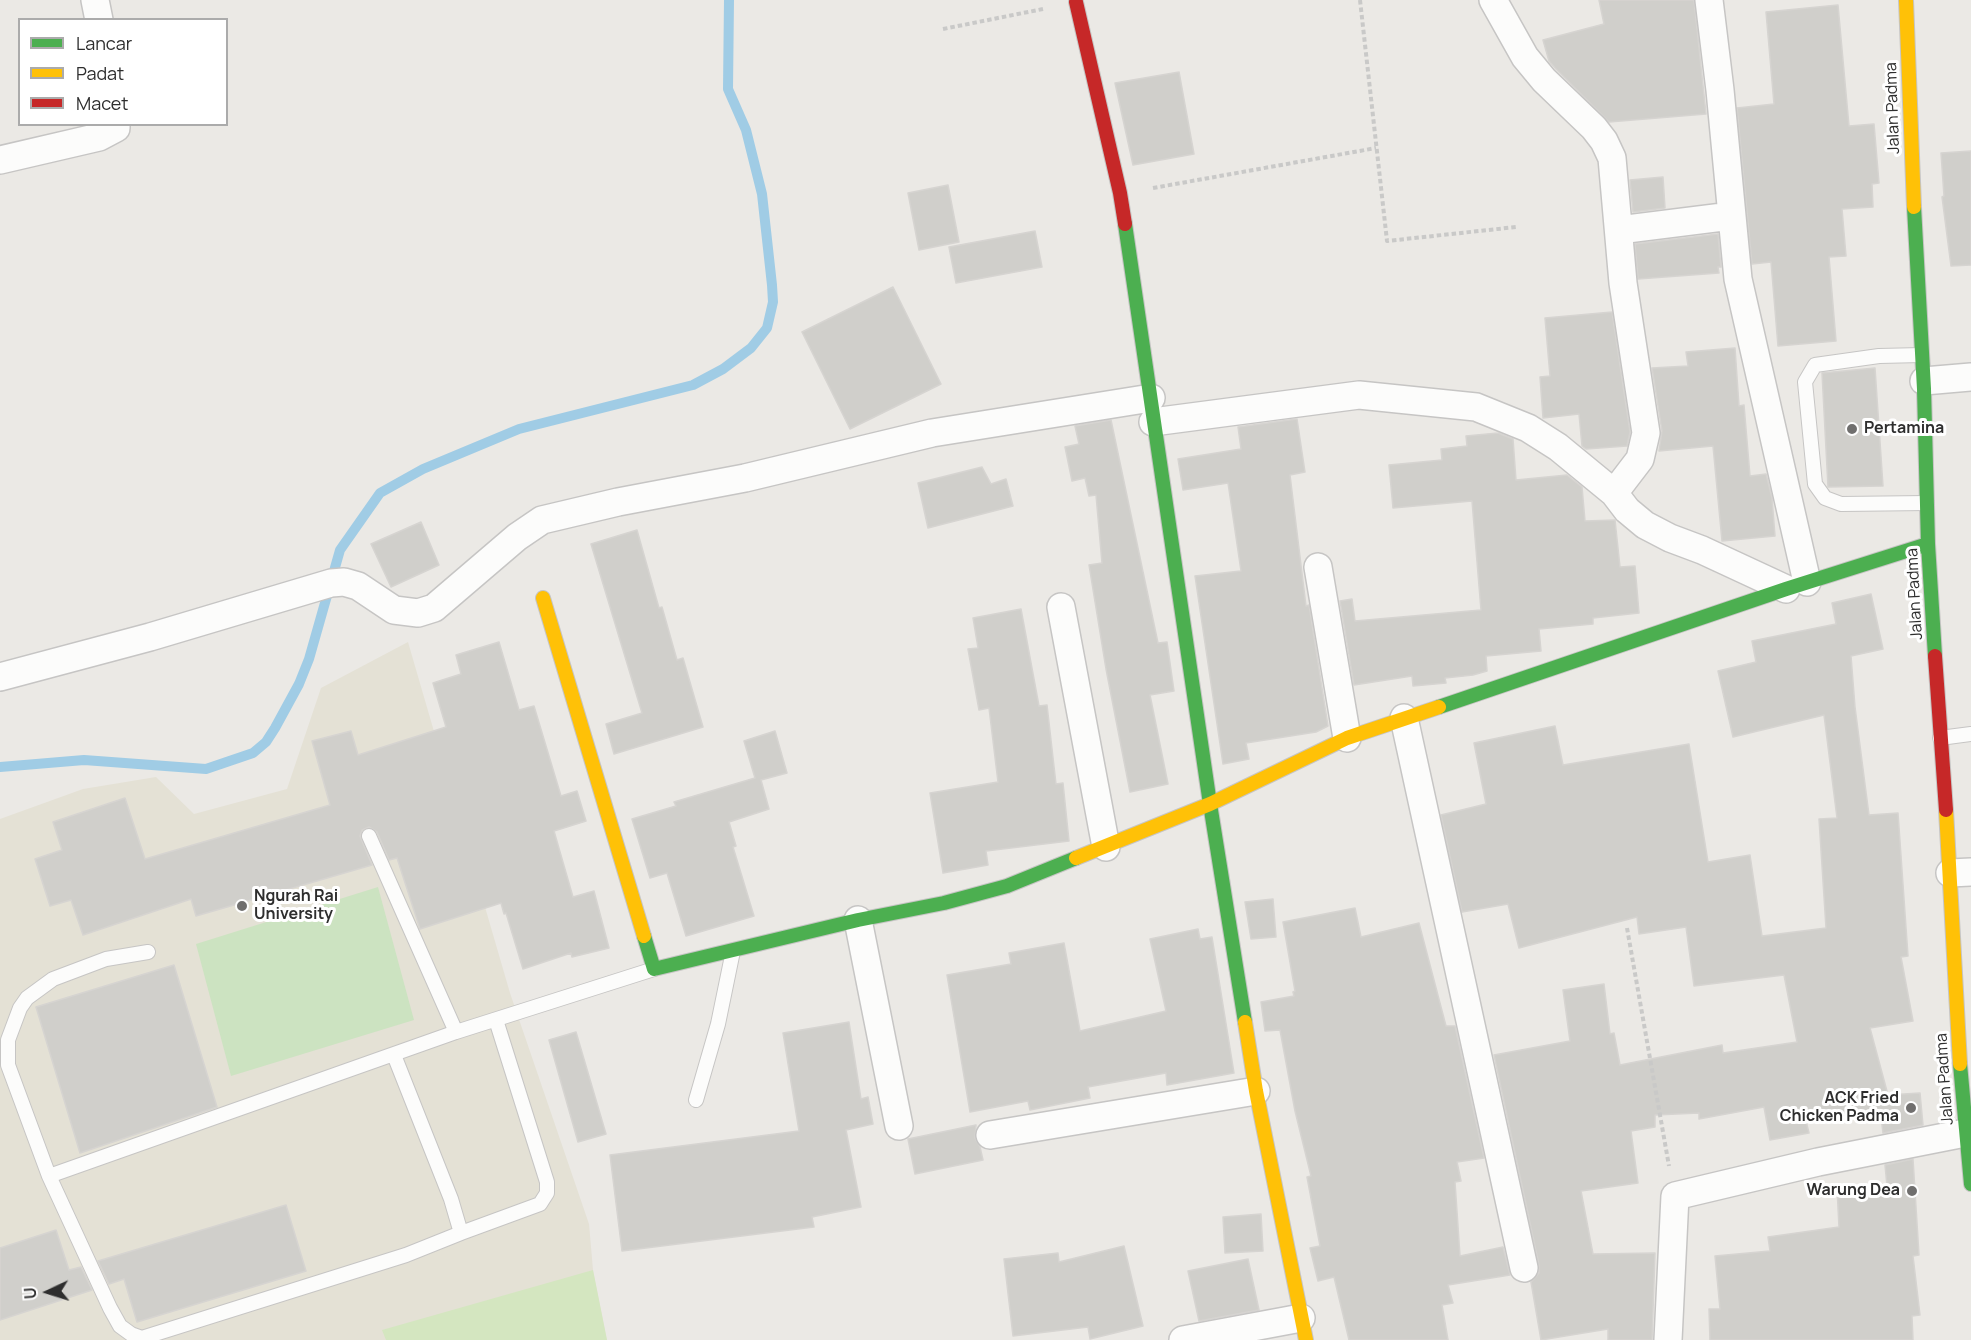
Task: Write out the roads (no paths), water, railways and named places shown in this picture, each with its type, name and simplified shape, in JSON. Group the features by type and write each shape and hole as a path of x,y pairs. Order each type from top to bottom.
{"street":[{"path":"95,0 99,18"},
{"path":"1493,0 1525,57 1544,80 1594,128 1604,141 1612,158 1623,283 1646,433 1640,459 1614,494"},
{"path":"1709,0 1738,279 1749,336 1764,390 1796,585"},
{"name":"Jalan Padma","path":"1905,0 1923,368 1928,544 1940,738 1960,873 1965,1036 1965,1133 1971,1184"},
{"path":"1076,2 1120,194 1210,804 1256,1091 1304,1329 1183,1340"},
{"path":"0,160 99,137 116,126"},
{"path":"1619,230 1731,216"},
{"path":"1923,368 1971,377"},
{"path":"0,677 150,637 331,583 344,582 358,586 394,610 418,613 434,608 518,537 542,520 618,502 745,478 932,433 1152,410 1359,395 1476,407 1528,428 1558,447 1614,494 1627,510 1645,525 1670,538 1796,585"},
{"path":"543,598 654,969 858,920 944,903 1007,886 1210,804 1347,738 1796,585 1928,544"},
{"path":"1318,567 1347,738"},
{"path":"1061,607 1107,847"},
{"path":"1404,718 1524,1268"},
{"path":"858,920 899,1126"},
{"path":"990,1135 1256,1091"},
{"path":"1668,1340 1675,1196 1818,1161 1965,1133"}],"lane":[{"path":"1923,368 1879,356 1815,365 1805,382 1815,484 1825,498 1841,504 1927,503"},
{"path":"1940,738 1971,734"},
{"path":"369,836 456,1032"},
{"path":"696,1100 718,1024 734,950"},
{"path":"148,952 106,959 53,979 27,998 16,1016 8,1040 8,1065 49,1176 120,1326 142,1338 406,1254 540,1204 546,1193 548,1182 496,1020"},
{"path":"49,1176 456,1032 654,969"},
{"path":"394,1055 451,1199 461,1233"}],"waterway":[{"path":"0,767 84,760 206,769 253,753 266,742 299,684 309,659 340,550 380,493 423,469 519,429 693,385 723,369 751,348 767,328 773,302 772,285 762,194 746,130 728,89 729,0"}],"place":[{"name":"Pertamina","path":"1852,429"},
{"name":"Ngurah Rai University","path":"242,906"},
{"name":"ACK Fried Chicken Padma","path":"1911,1108"},
{"name":"Warung Dea","path":"1912,1191"}]}
